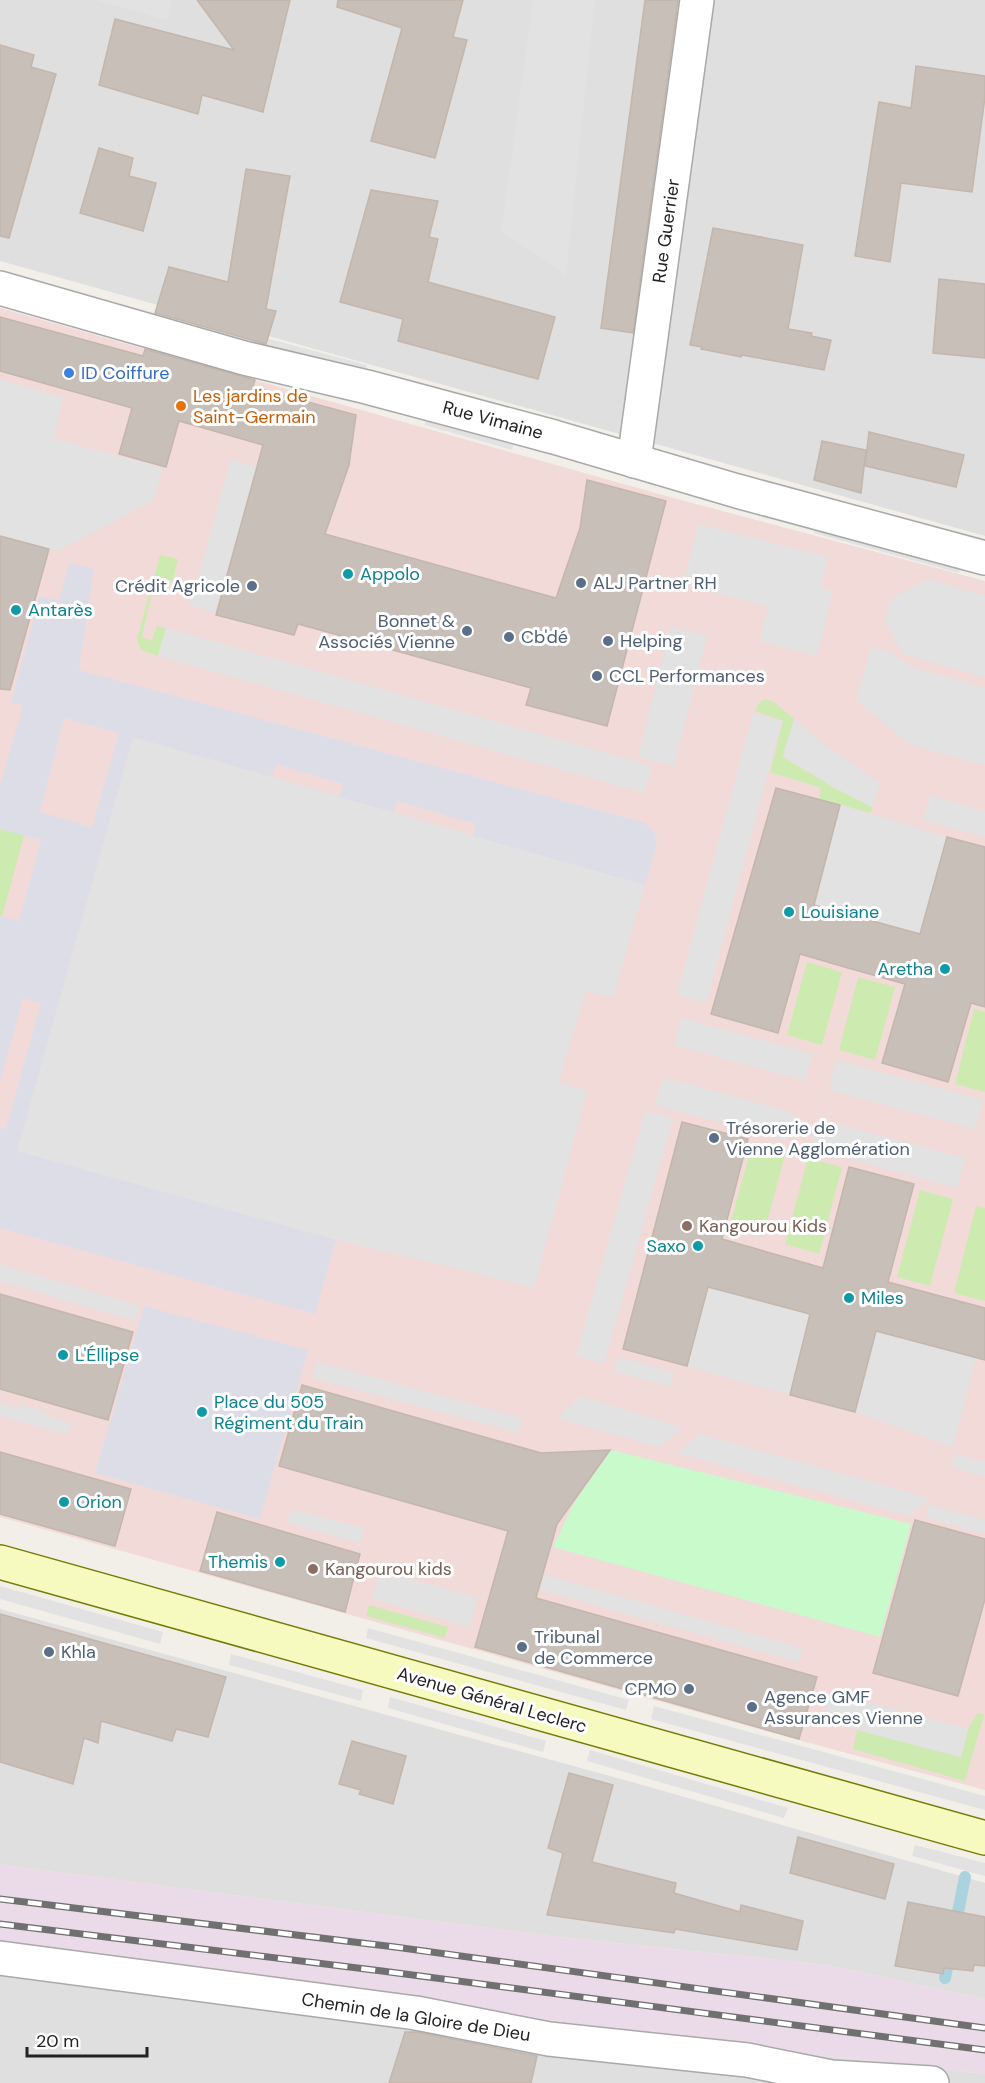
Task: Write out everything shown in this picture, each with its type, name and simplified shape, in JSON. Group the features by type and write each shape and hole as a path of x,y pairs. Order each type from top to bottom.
{"main road":[{"name":"Avenue Général Leclerc","path":"0,1562 985,1838"}],"street":[{"name":"Rue Guerrier","path":"634,461 697,0"},
{"name":"Rue Vimaine","path":"0,288 244,358 367,387 554,437 737,491 985,558"},
{"name":"Chemin de la Gloire de Dieu","path":"0,1958 416,2013 549,2039 747,2060 822,2080 932,2083"}],"shaded area":[{"path":"0,0 985,0 985,536 0,261"},
{"path":"96,0 172,0 167,20"},
{"path":"533,0 595,0 566,275 501,232"},
{"path":"0,308 666,496 985,581 985,1790 0,1517"},
{"path":"199,320 367,365 364,376 196,331"},
{"path":"0,379 63,398 54,439 163,468 153,501 57,551 0,535"},
{"path":"428,412 515,437 512,450 425,425"},
{"path":"231,459 257,467 215,612 190,605"},
{"path":"817,521 963,561 959,573 814,533"},
{"path":"698,524 828,557 821,588 833,591 817,656 760,641 768,606 683,585"},
{"path":"69,563 94,569 79,670 645,823 654,832 657,844 645,885 473,836 476,824 397,801 393,812 339,797 343,784 276,764 272,777 133,737 17,1151 336,1240 315,1314 0,1228 0,1128 6,1129 41,1003 23,998 0,1082 0,916 19,921 41,840 0,829 0,785 23,706 11,702 40,596 59,601","holes":["64,718 119,733 92,827 40,812"]},
{"path":"927,579 985,596 985,677 903,654 885,620 891,599"},
{"path":"670,627 707,636 674,766 638,757"},
{"path":"166,628 652,766 644,793 158,656"},
{"path":"871,647 890,652 915,668 985,688 985,766 909,744 856,700"},
{"path":"753,713 782,721 706,1003 677,995"},
{"path":"794,719 830,749 880,783 872,807 833,787 783,756"},
{"path":"133,737 645,885 613,998 586,991 564,1062 559,1083 587,1091 534,1288 336,1240 17,1152"},
{"path":"930,796 985,811 985,837 923,820"},
{"path":"840,805 947,837 920,934 814,905"},
{"path":"681,1018 813,1054 805,1081 674,1045"},
{"path":"836,1060 983,1100 975,1129 829,1090"},
{"path":"663,1077 794,1113 787,1140 655,1105"},
{"path":"645,1111 673,1118 604,1364 576,1356"},
{"path":"819,1119 965,1158 957,1188 810,1148"},
{"path":"0,1264 140,1306 136,1321 0,1281"},
{"path":"708,1287 810,1314 790,1395 687,1366"},
{"name":"Place du 505 Régiment du Train","path":"144,1306 308,1350 260,1519 95,1473"},
{"path":"876,1331 976,1357 953,1447 855,1412"},
{"path":"618,1357 674,1372 670,1387 614,1371"},
{"path":"317,1362 522,1418 518,1433 313,1378"},
{"path":"580,1396 683,1428 660,1447 557,1418"},
{"path":"0,1403 18,1408 20,1404 47,1412 46,1416 72,1423 68,1435 0,1416"},
{"path":"699,1434 930,1498 910,1516 677,1453"},
{"path":"955,1453 985,1462 985,1477 951,1467"},
{"path":"929,1505 985,1520 985,1534 926,1518"},
{"path":"291,1509 364,1528 360,1543 287,1523"},
{"path":"499,1562 802,1648 798,1662 495,1577"},
{"path":"380,1570 478,1598 469,1627 372,1599"},
{"path":"0,1586 163,1632 160,1644 0,1599"},
{"path":"0,1609 639,1784 985,1883 985,1999 827,1965 549,1936 0,1865"},
{"path":"368,1628 629,1700 626,1710 366,1638"},
{"path":"231,1654 363,1690 361,1701 229,1665"},
{"path":"831,1692 968,1729 961,1757 823,1721"},
{"path":"390,1697 546,1741 543,1752 388,1708"},
{"path":"654,1706 985,1796 985,1810 651,1719"},
{"path":"590,1750 788,1808 784,1818 587,1761"},
{"path":"915,1845 985,1863 985,1876 912,1856"},
{"path":"0,1865 549,1936 827,1965 985,1999 985,2074 833,2057 0,1949"},
{"path":"0,1949 833,2057 985,2074 985,2083 0,2083"}],"green space":[{"path":"160,555 178,559 173,581 156,576 142,637 151,641 157,626 166,628 158,656 141,650 137,639"},
{"path":"765,699 774,702 794,719 783,757 872,807 871,813 819,799 821,788 770,772 783,721 755,711 759,703"},
{"path":"0,829 24,835 2,917 0,916"},
{"path":"807,962 842,972 822,1045 787,1035"},
{"path":"858,977 895,987 875,1060 839,1050"},
{"path":"974,1009 985,1012 985,1092 955,1084"},
{"path":"753,1142 786,1151 763,1237 729,1228"},
{"path":"808,1158 842,1167 819,1254 785,1244"},
{"path":"920,1190 953,1199 930,1286 897,1277"},
{"path":"976,1206 985,1208 985,1301 954,1293"},
{"path":"611,1450 911,1524 880,1637 553,1547 574,1503"},
{"path":"369,1605 448,1627 445,1638 366,1616"},
{"path":"977,1713 984,1715 965,1781 853,1749 857,1730 960,1757 968,1729"}],"building":[{"path":"197,0 290,0 263,112 202,95 198,114 99,85 115,19 234,50"},
{"path":"338,0 463,0 453,37 467,40 435,158 371,141 402,28 337,7"},
{"path":"645,0 678,0 633,333 601,328"},
{"path":"0,45 34,55 31,67 56,74 9,238 0,236"},
{"path":"916,66 985,76 985,97 972,192 901,183 890,262 855,256 879,102 911,108"},
{"path":"99,148 133,158 129,176 156,183 143,231 80,213"},
{"path":"246,169 290,176 266,309 276,311 266,344 155,313 169,267 228,282"},
{"path":"371,190 438,201 429,237 438,239 428,282 555,317 538,379 398,341 403,319 340,302"},
{"path":"713,228 803,245 788,329 812,333 811,336 831,340 824,370 742,355 741,357 690,345"},
{"path":"939,279 985,284 985,358 933,353"},
{"name":"Appolo","path":"0,317 143,356 145,349 255,380 253,387 356,415 349,465 325,534 556,598 580,528 587,480 666,501 607,726 526,705 531,688 298,624 294,635 216,615 263,445 179,421 166,467 119,454 132,408 0,371"},
{"path":"869,432 964,455 956,487 865,466"},
{"path":"822,441 866,450 861,493 814,480"},
{"name":"Antarès","path":"0,536 49,549 10,690 0,689"},
{"path":"776,788 840,805 814,905 920,934 947,837 985,847 985,1007 971,1003 948,1082 882,1063 905,984 800,954 778,1033 711,1014"},
{"path":"682,1122 748,1139 722,1239 823,1268 849,1167 914,1184 888,1282 985,1308 985,1360 876,1331 855,1412 790,1395 810,1314 708,1287 687,1366 623,1349"},
{"name":"L'Éllipse","path":"0,1294 133,1332 108,1420 0,1389"},
{"path":"302,1385 541,1453 610,1450 557,1524 536,1598 817,1677 799,1739 475,1647 508,1531 279,1466"},
{"name":"Orion","path":"0,1452 131,1489 115,1546 0,1514"},
{"name":"Themis","path":"217,1512 360,1554 345,1612 200,1571"},
{"path":"915,1520 985,1539 985,1599 958,1696 873,1673"},
{"path":"0,1614 226,1677 208,1737 176,1729 172,1741 101,1721 98,1743 84,1738 73,1784 0,1762"},
{"path":"352,1741 406,1756 393,1804 359,1794 361,1790 339,1784"},
{"path":"569,1773 613,1785 592,1862 676,1883 674,1893 740,1912 741,1905 803,1921 797,1950 675,1929 674,1933 547,1915 563,1853 548,1848"},
{"path":"798,1837 894,1864 885,1899 790,1873"},
{"path":"908,1902 985,1917 985,1966 974,1965 973,1971 944,1968 943,1974 895,1966"},
{"path":"405,2032 417,2032 537,2056 531,2083 389,2083"}],"waterway":[{"path":"955,1927 965,1877"},
{"path":"945,1978 950,1953"}],"railway":[{"path":"0,1899 395,1947 985,2028"},
{"path":"0,1924 382,1971 985,2050"}],"place":[{"name":"ID Coiffure","path":"69,373"},
{"name":"Les jardins de Saint-Germain","path":"181,406"},
{"name":"Appolo","path":"348,574"},
{"name":"ALJ Partner RH","path":"581,583"},
{"name":"Crédit Agricole","path":"252,586"},
{"name":"Antarès","path":"16,610"},
{"name":"Bonnet & Associés Vienne","path":"467,631"},
{"name":"Cb'dé","path":"509,637"},
{"name":"Helping","path":"608,641"},
{"name":"CCL Performances","path":"597,676"},
{"name":"Louisiane","path":"789,912"},
{"name":"Aretha","path":"945,969"},
{"name":"Trésorerie de Vienne Agglomération","path":"714,1138"},
{"name":"Kangourou Kids","path":"687,1226"},
{"name":"Saxo","path":"698,1246"},
{"name":"Miles","path":"849,1298"},
{"name":"L'Éllipse","path":"63,1355"},
{"name":"Place du 505 Régiment du Train","path":"202,1412"},
{"name":"Orion","path":"64,1502"},
{"name":"Themis","path":"280,1562"},
{"name":"Kangourou kids","path":"313,1569"},
{"name":"Tribunal de Commerce","path":"522,1647"},
{"name":"Khla","path":"49,1652"},
{"name":"CPMO","path":"689,1689"},
{"name":"Agence GMF Assurances Vienne","path":"752,1707"}]}
